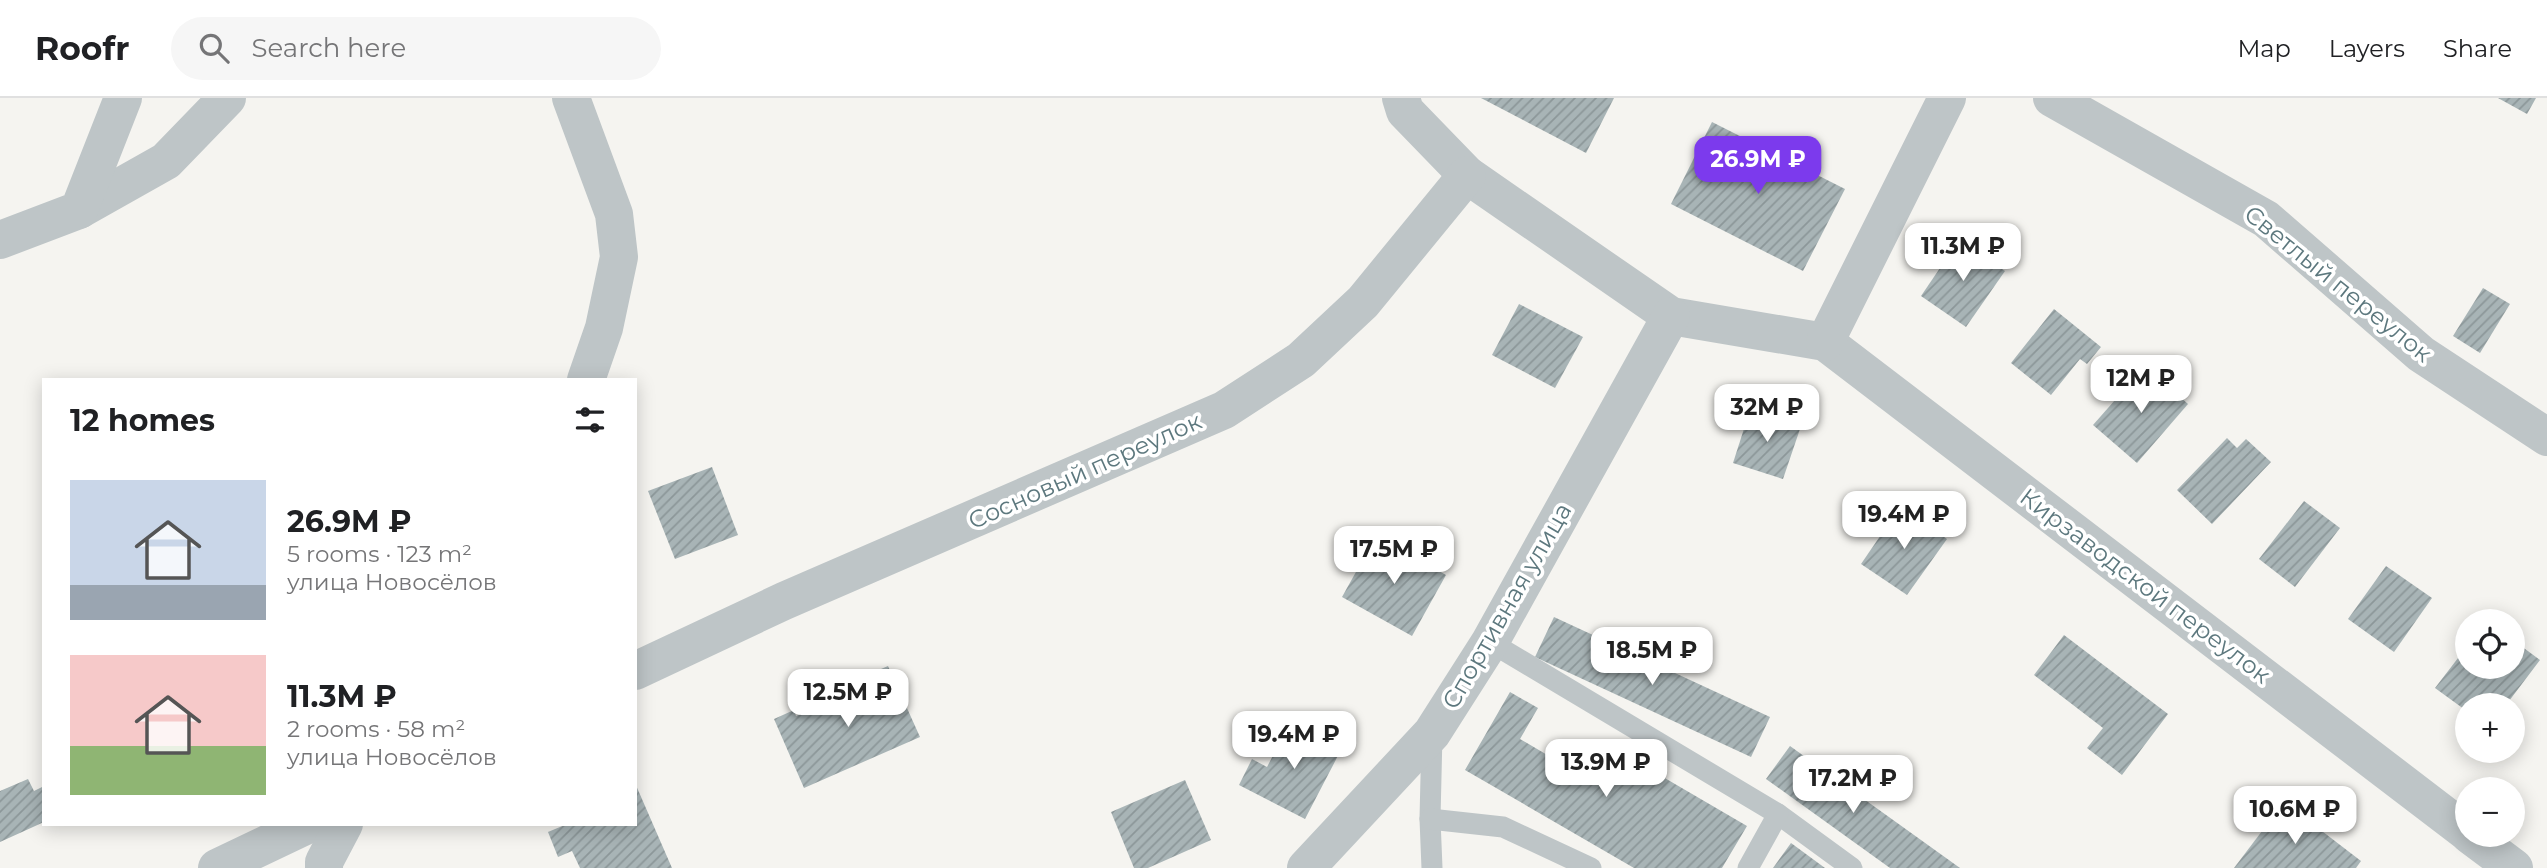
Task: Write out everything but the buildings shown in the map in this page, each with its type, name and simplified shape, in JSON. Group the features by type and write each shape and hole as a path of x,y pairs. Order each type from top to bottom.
{"street":[{"path":"79,210 123,98"},
{"path":"0,240 79,210 166,161 227,98"},
{"name":"Кирзаводской переулок","path":"1401,98 1405,111 1467,175 1671,316 1825,342 2455,823"},
{"path":"1825,342 1947,98"},
{"name":"Светлый переулок","path":"2052,98 2266,219 2421,354 2547,437"},
{"path":"566,99 614,214 619,257 604,328 587,378"},
{"name":"Сосновый переулок","path":"637,670 784,601 1224,410 1301,360 1363,302 1467,175"},
{"name":"Спортивная улица","path":"1306,868 1432,733 1490,642 1671,316"},
{"path":"217,868 305,826"},
{"path":"324,868 324,862 343,826"},
{"name":"Кирзаводской переулок","path":"2486,847 2514,868"}],"lane":[{"path":"1490,642 1778,814 1852,868"},
{"path":"1432,733 1432,868"},
{"path":"1748,868 1778,814"},
{"path":"1430,819 1503,827 1591,868"}]}
